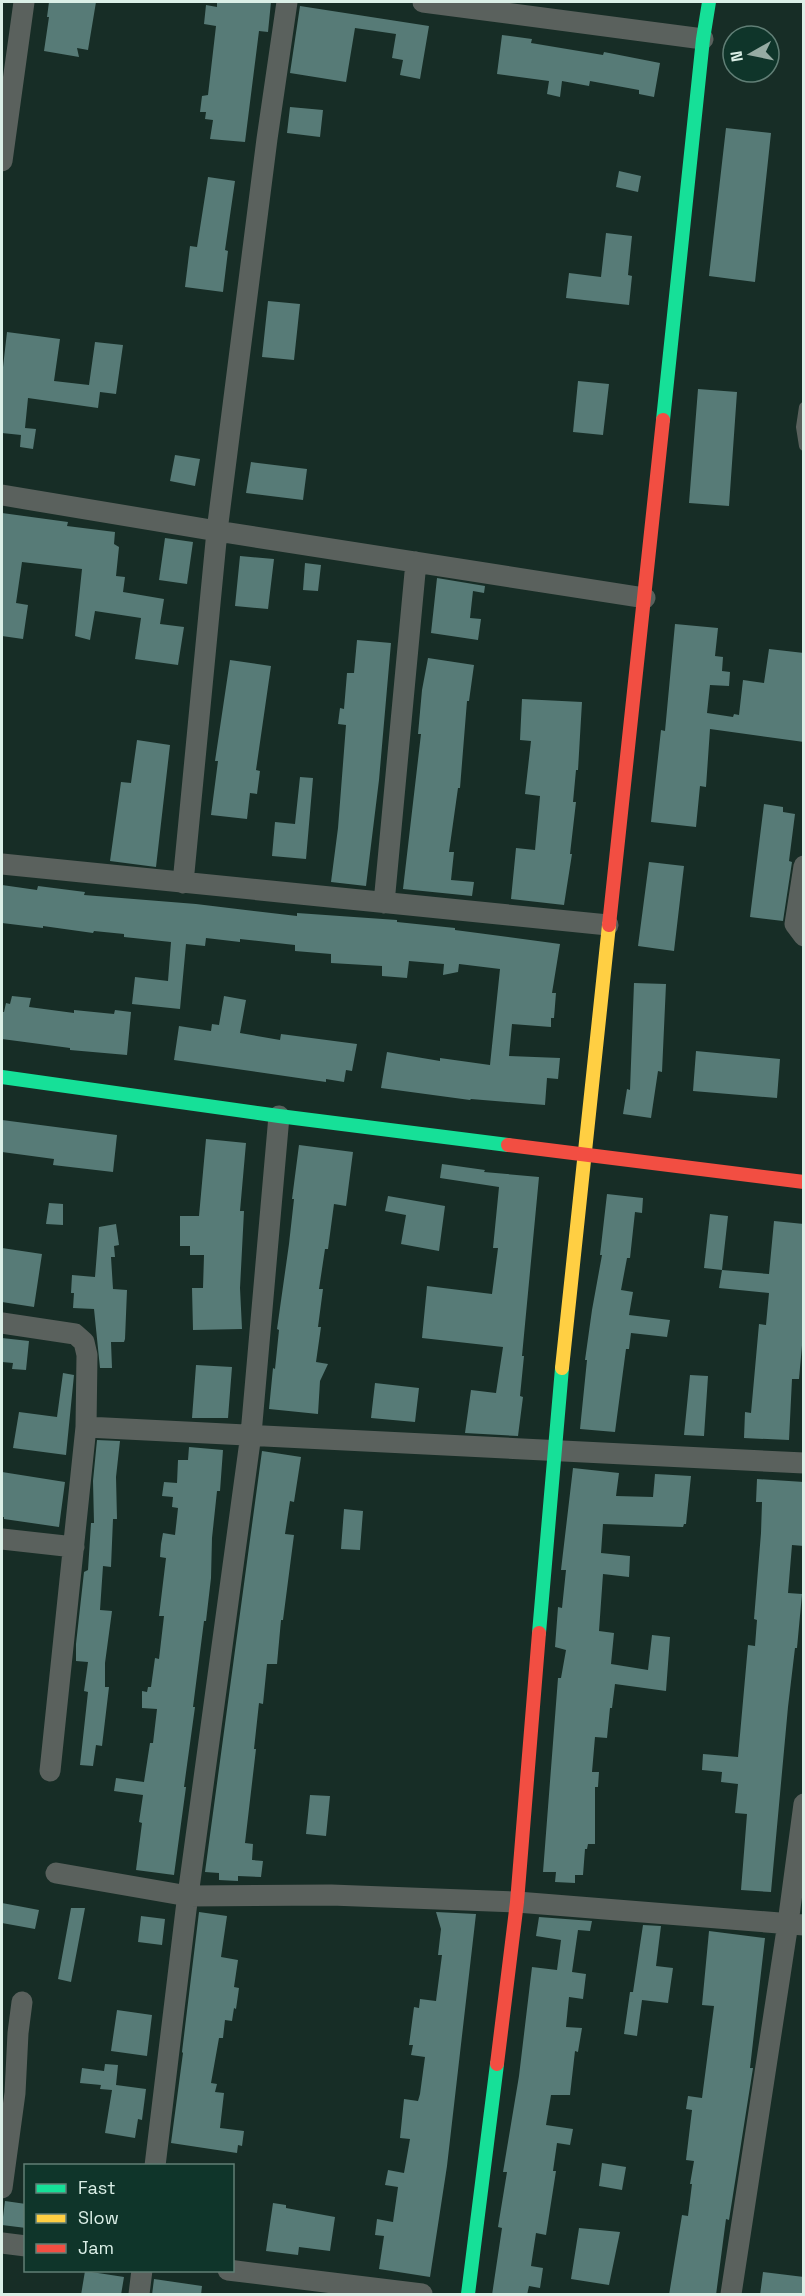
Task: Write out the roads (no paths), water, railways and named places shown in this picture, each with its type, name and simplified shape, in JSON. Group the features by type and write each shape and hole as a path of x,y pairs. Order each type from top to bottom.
{"street":[{"path":"2,160 24,2"},
{"path":"183,883 217,531 267,139 287,2"},
{"path":"423,2 703,39"},
{"path":"468,2295 517,1902 554,1452 584,1153 708,2"},
{"path":"2,495 645,598"},
{"path":"384,903 416,562"},
{"path":"2,864 608,925"},
{"path":"804,866 795,924 804,936"},
{"path":"2,1077 279,1116 804,1182"},
{"path":"155,2164 188,1896 251,1434 279,1116"},
{"path":"2,1323 75,1334 84,1342 87,1355 86,1427 51,1770"},
{"path":"86,1427 804,1463"},
{"path":"2,1539 74,1547"},
{"path":"731,2295 796,1924 804,1804"},
{"path":"57,1873 188,1896 331,1895 517,1902 796,1924"},
{"path":"2,2188 15,2093 22,2002"},
{"path":"2,2243 24,2246"},
{"path":"139,2295 142,2272"},
{"path":"234,2272 422,2295"}],"lane":[{"path":"804,407 801,427 804,446"}]}
